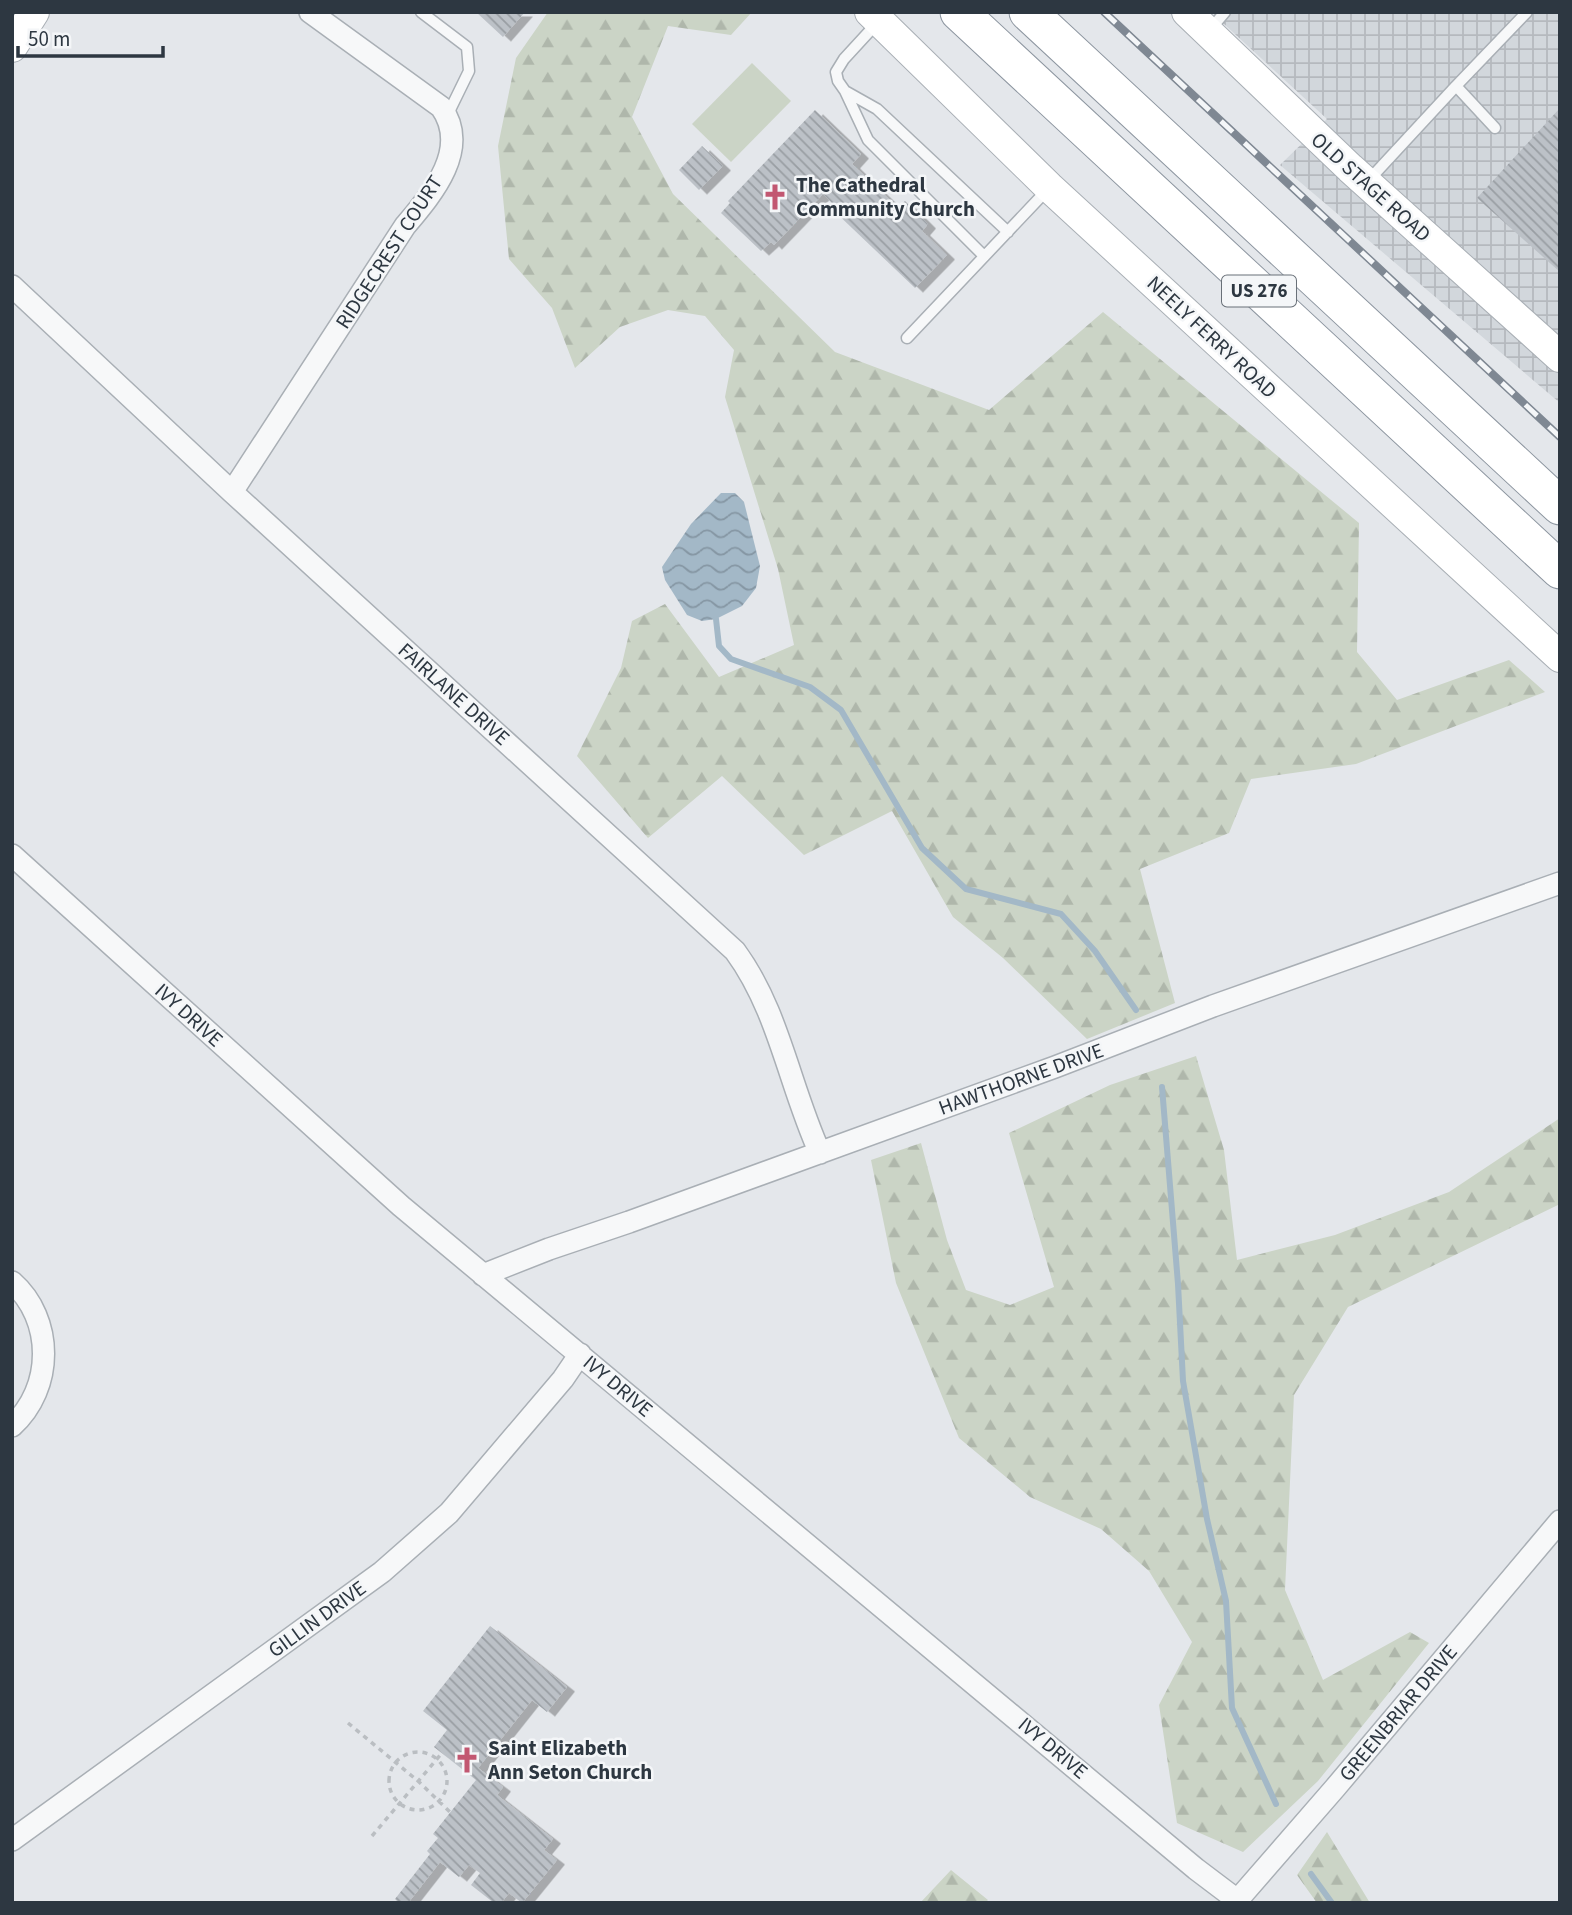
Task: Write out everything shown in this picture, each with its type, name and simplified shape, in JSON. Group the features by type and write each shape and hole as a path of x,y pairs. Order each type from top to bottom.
{"highway":[{"name":"US 276","path":"959,12 1560,570"},
{"name":"US 276","path":"1028,12 1560,506"}],"street":[{"path":"12,47 34,12"},
{"path":"310,12 434,101 447,116"},
{"name":"NEELY FERRY ROAD","path":"875,16 1049,187 1560,657"},
{"name":"OLD STAGE ROAD","path":"1206,19 1366,183 1560,357"},
{"name":"RIDGECREST COURT","path":"232,492 405,226 430,196 452,149 453,135 447,116"},
{"name":"FAIRLANE DRIVE","path":"12,286 232,492 735,951 753,975 766,1001 806,1124 820,1153"},
{"name":"IVY DRIVE","path":"12,855 332,1144 483,1275 1236,1901"},
{"name":"HAWTHORNE DRIVE","path":"483,1275 549,1248 1055,1067 1213,1006 1560,883"},
{"path":"12,1282 21,1290 37,1315 43,1340 44,1369 36,1395 12,1426"},
{"name":"GILLIN DRIVE","path":"12,1840 382,1572 449,1513 471,1489 563,1379 580,1354"},
{"name":"GREENBRIAR DRIVE","path":"1236,1901 1560,1521"}],"lane":[{"path":"421,12 467,47 470,72 447,116"},
{"path":"1366,183 1527,12"},
{"path":"875,16 836,72 838,81 868,140 984,256"},
{"path":"1456,86 1496,128"},
{"path":"845,92 877,109 1007,232"},
{"path":"907,338 1049,187"}],"path":[{"path":"348,1723 418,1781 450,1812"},
{"path":"414,1752 438,1758 447,1779 439,1802 428,1809 417,1810 409,1810 399,1804 389,1790 389,1775 394,1762 405,1754 414,1752"},
{"path":"372,1836 442,1753"}],"shaded area":[{"path":"1211,12 1560,12 1560,403 1280,165 1327,119"}],"green space":[{"path":"548,12 752,12 731,35 668,26 632,117 673,194 835,352 989,410 1103,312 1359,523 1357,652 1397,700 1509,660 1545,692 1356,764 1251,779 1229,833 1140,869 1175,1003 1087,1039 1003,958 953,917 892,811 804,855 722,776 648,838 577,756 621,668 632,621 665,604 719,677 794,645 778,569 725,397 734,350 705,316 668,310 620,327 575,368 552,308 509,259 498,146 516,58"},
{"path":"752,63 791,101 731,162 692,124"},
{"path":"1196,1056 1224,1150 1237,1260 1335,1235 1449,1192 1560,1118 1560,1204 1348,1307 1294,1395 1285,1590 1323,1680 1410,1632 1429,1643 1318,1781 1243,1852 1177,1823 1159,1705 1192,1642 1149,1571 1101,1529 1030,1497 959,1438 896,1283 871,1160 921,1143 947,1240 966,1290 1010,1305 1054,1287 1009,1133 1110,1085"},
{"path":"1327,1832 1370,1903 1317,1903 1297,1875"},
{"path":"951,1870 988,1900 985,1903 920,1903"}],"water":[{"path":"721,493 735,493 744,502 760,566 756,588 742,606 716,619 702,621 687,615 665,580 662,567 691,524"}],"building":[{"path":"476,12 525,12 503,37"},
{"path":"1560,108 1560,272 1477,198"},
{"name":"The Cathedral Community Church","path":"815,110 861,154 852,164 898,208 905,201 928,224 922,231 947,255 915,288 831,208 834,205 823,194 774,245 771,242 761,251 721,213 730,203 728,201"},
{"path":"702,146 723,166 699,190 679,170"},
{"name":"Saint Elizabeth Ann Seton Church","path":"490,1626 567,1687 547,1712 532,1700 478,1768 503,1787 497,1795 553,1839 544,1850 557,1860 522,1903 509,1893 501,1903 494,1903 471,1885 480,1873 469,1865 459,1877 440,1862 408,1903 399,1903 395,1899 430,1854 427,1851 438,1838 433,1834 476,1780 434,1747 447,1730 423,1711"}],"waterway":[{"path":"716,619 719,646 731,659 810,687 841,710 922,848 966,889 1061,914 1095,951 1136,1010"},
{"path":"1162,1087 1183,1381 1207,1519 1226,1601 1232,1708 1276,1804"},
{"path":"1311,1874 1332,1903"}],"railway":[{"path":"1104,12 1560,437"}],"place":[{"name":"The Cathedral Community Church","path":"775,197"},
{"name":"Saint Elizabeth Ann Seton Church","path":"467,1760"}]}
